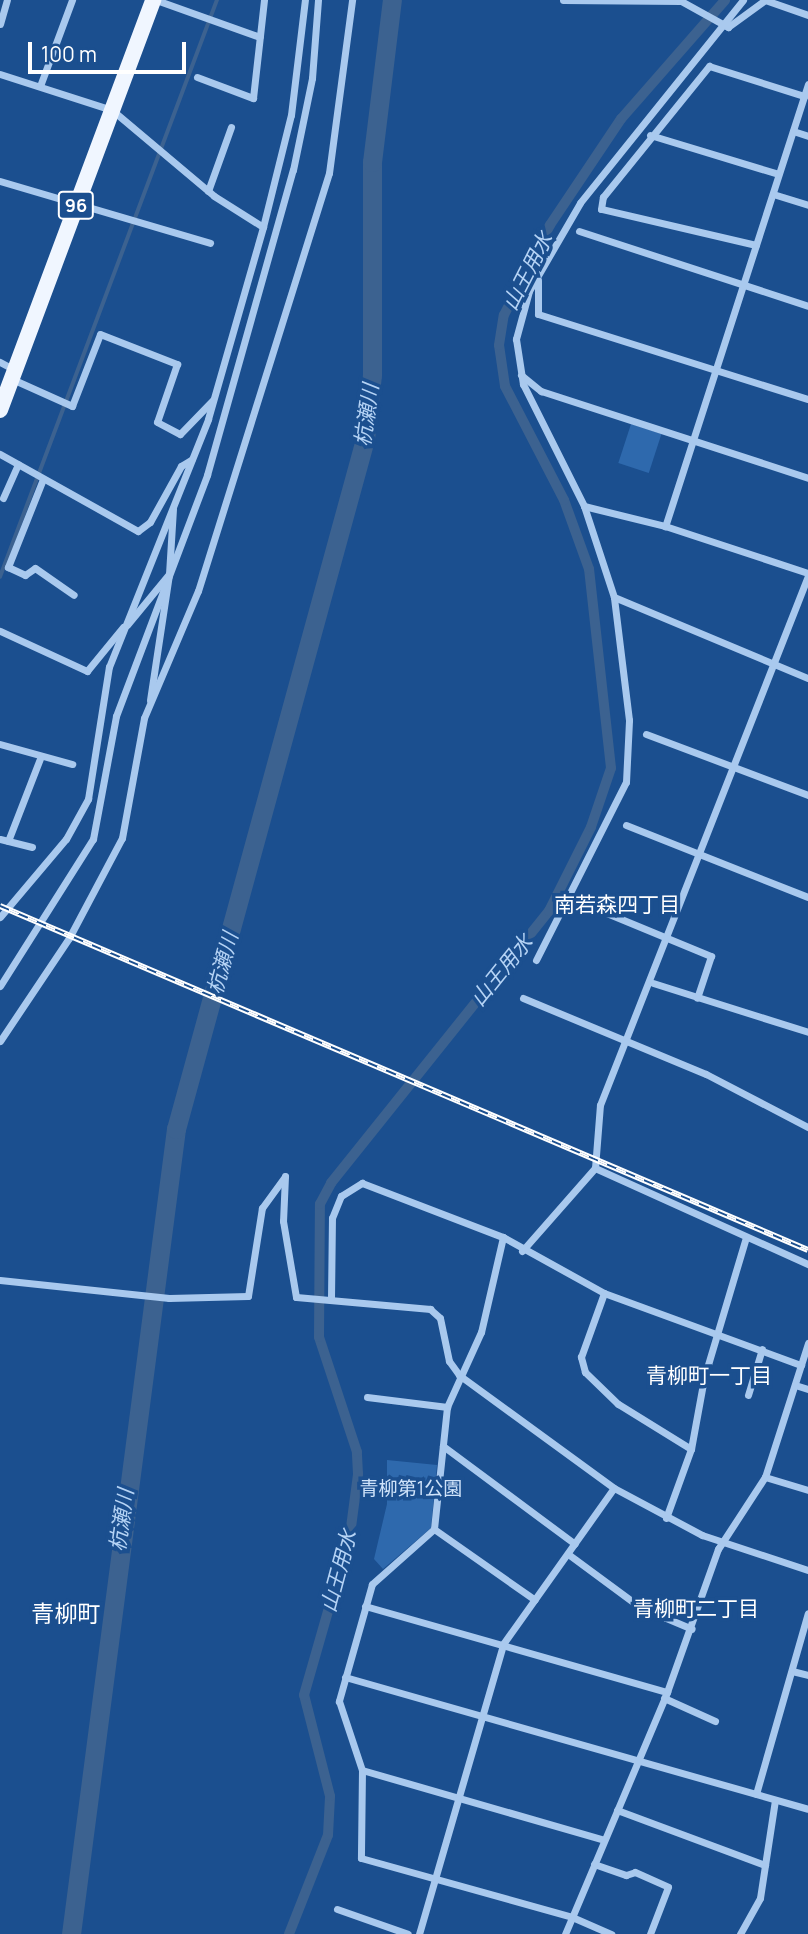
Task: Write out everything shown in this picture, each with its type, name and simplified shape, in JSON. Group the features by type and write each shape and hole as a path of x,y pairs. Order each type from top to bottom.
{"main road":[{"name":"96","path":"0,410 9,370 155,0"}],"street":[{"path":"0,24 7,0"},
{"path":"40,86 72,0"},
{"path":"155,0 260,37"},
{"path":"197,78 253,98 264,0"},
{"path":"0,918 83,812 106,680 123,628 214,399 263,227 291,114 305,0"},
{"path":"0,986 93,839 116,716 207,475 293,170 312,78 318,0"},
{"path":"149,709 198,591 329,173 352,0"},
{"path":"563,0 681,1 706,11 719,22 733,26 765,0 808,15"},
{"path":"536,960 625,782 629,720 614,597 584,506 520,374 516,339 541,265 614,154 719,22 743,0"},
{"path":"756,245 601,209 603,197 650,135 709,66 804,96"},
{"path":"0,74 112,110 208,191 263,227"},
{"path":"666,526 808,84"},
{"path":"208,191 231,127"},
{"path":"793,131 808,136"},
{"path":"650,135 778,174"},
{"path":"0,181 211,243"},
{"path":"773,194 808,205"},
{"path":"579,231 808,306"},
{"path":"541,265 538,314 808,399"},
{"path":"9,370 72,406 100,334 177,364 157,422 180,434 214,399"},
{"path":"520,374 541,391 808,478"},
{"path":"0,454 138,531 150,522 181,466 192,460"},
{"path":"3,498 18,464"},
{"path":"43,479 8,567 25,575 35,568 74,595"},
{"path":"522,1251 595,1168 600,1105 653,983 668,937 808,575 666,526 584,506"},
{"path":"0,1041 115,857 149,709 169,573 173,507"},
{"path":"0,631 87,671 169,573"},
{"path":"614,597 808,678"},
{"path":"646,734 808,795"},
{"path":"0,744 72,764"},
{"path":"32,847 4,840 41,756"},
{"path":"626,825 808,897"},
{"path":"592,907 711,956 697,999"},
{"path":"653,983 808,1032"},
{"path":"523,998 706,1074 808,1127"},
{"path":"595,1168 808,1264"},
{"path":"0,1280 133,1296 248,1296 262,1208 285,1176 283,1221 296,1297 430,1309 440,1318 449,1361 459,1375 614,1488 666,1518 723,1542 808,1570"},
{"path":"328,1298 332,1218 353,1184 503,1237 522,1251 604,1293 718,1332 801,1365"},
{"path":"503,1237 481,1332 459,1375 447,1407 434,1529 379,1576 365,1606 339,1702 362,1770 361,1858 572,1917 611,1934"},
{"path":"666,1518 691,1450 718,1332 746,1237"},
{"path":"604,1293 581,1357 585,1372 618,1404 691,1450"},
{"path":"565,1934 666,1695 723,1542 765,1476 808,1343"},
{"path":"748,1395 762,1349"},
{"path":"795,1385 808,1389"},
{"path":"367,1397 447,1407"},
{"path":"443,1446 575,1545"},
{"path":"765,1476 808,1490"},
{"path":"419,1934 503,1644 614,1488"},
{"path":"434,1529 535,1600"},
{"path":"568,1554 640,1607 692,1629"},
{"path":"365,1606 503,1644 666,1695 715,1721"},
{"path":"756,1794 808,1613"},
{"path":"792,1671 808,1675"},
{"path":"345,1677 808,1809"},
{"path":"362,1770 604,1840"},
{"path":"740,1934 760,1898 775,1800"},
{"path":"617,1810 765,1865"},
{"path":"594,1864 626,1875 635,1872 668,1887 650,1934"},
{"path":"337,1909 408,1934"}],"green space":[{"path":"631,424 661,434 649,473 618,463"},
{"name":"青柳第1公園","path":"387,1460 437,1465 431,1528 383,1569 374,1559 387,1504"}],"waterway":[{"path":"0,577 217,0"},
{"name":"杭瀬川","path":"71,1934 176,1129 365,439 372,375 372,162 392,0"},
{"name":"山王用水","path":"289,1934 328,1835 330,1796 304,1695 350,1535 358,1474 357,1452 319,1337 320,1204 331,1183 549,911 591,827 611,768 589,569 564,500 505,386 499,345 504,315 550,225 621,119 725,0"}],"railway":[{"path":"0,906 808,1250"}],"district":[{"name":"南若森四丁目","path":"617,904"},
{"name":"青柳町一丁目","path":"709,1375"},
{"name":"青柳町二丁目","path":"696,1608"},
{"name":"青柳町","path":"66,1613"}]}
